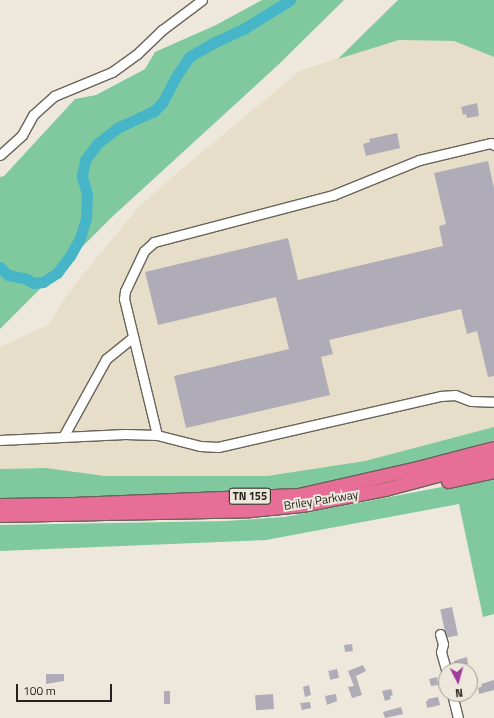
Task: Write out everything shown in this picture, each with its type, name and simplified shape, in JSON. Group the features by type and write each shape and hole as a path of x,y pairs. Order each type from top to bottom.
{"highway":[{"name":"Briley Parkway","path":"0,505 73,504 298,494 417,468 494,448"},
{"name":"Briley Parkway","path":"0,515 250,510 302,505 385,489 494,460"},
{"path":"385,489 423,485 494,471"}],"lane":[{"path":"0,155 22,135 33,115 54,96 112,72 137,54 162,30 202,0"},
{"path":"157,435 124,299 125,291 144,251 154,242 333,195 419,160 491,143 494,145"},
{"path":"63,437 106,359 133,337"},
{"path":"0,440 125,434 157,435 200,446 218,447 441,396 455,395 471,401 494,402"},
{"path":"440,634 443,644 441,652 444,662"},
{"path":"454,702 458,718"}],"shaded area":[{"path":"399,40 454,41 494,57 494,427 365,461 267,476 105,476 46,468 0,469 0,347 48,325 69,292 136,210 166,182 301,70"}],"green space":[{"path":"262,0 344,0 278,65 112,217 0,329 0,177 4,176 75,99 96,95 145,69 155,52 216,25"},
{"path":"398,0 494,0 494,57 454,41 399,40 338,59"},
{"path":"494,427 494,440 425,461 297,490 236,495 0,498 0,469 46,468 105,476 267,476 365,461"},
{"path":"494,477 494,614 483,617 459,504 266,540 0,551 0,525 226,521 285,517"}],"building":[{"path":"477,103 479,116 467,118 466,114 463,115 461,107"},
{"path":"397,133 400,148 366,156 363,144 370,142 369,139"},
{"path":"488,161 494,188 494,376 488,377 477,331 467,334 461,309 329,340 333,354 321,357 330,395 186,428 174,376 289,349 276,297 158,325 145,272 288,238 298,280 443,246 439,226 446,224 434,173"},
{"path":"452,607 458,635 446,638 440,609"},
{"path":"352,644 353,651 345,652 344,645"},
{"path":"467,657 468,662 454,662"},
{"path":"363,665 366,671 356,676 362,695 352,698 348,687 354,686 348,671"},
{"path":"337,669 339,678 330,680 328,671"},
{"path":"46,674 64,674 64,681 46,684"},
{"path":"437,677 438,685 431,686 429,679"},
{"path":"494,680 494,690 479,694 478,688 482,686 481,684"},
{"path":"309,685 311,695 305,697 303,687"},
{"path":"391,689 393,695 390,696 391,699 385,701 382,691"},
{"path":"164,691 170,691 170,704 164,704"},
{"path":"273,694 274,709 256,710 255,695"},
{"path":"336,694 337,701 327,705 325,696"},
{"path":"438,697 438,702 440,705 427,708 426,701 428,701 428,699"},
{"path":"310,702 311,708 302,710 300,703"},
{"path":"401,707 403,714 385,718 383,712"}],"waterway":[{"path":"0,267 8,275 24,278 34,283 43,282 57,273 70,256 80,238 86,218 87,194 82,176 85,160 98,143 117,128 154,111 162,103 177,75 189,57 213,43 245,28 290,0"}]}
